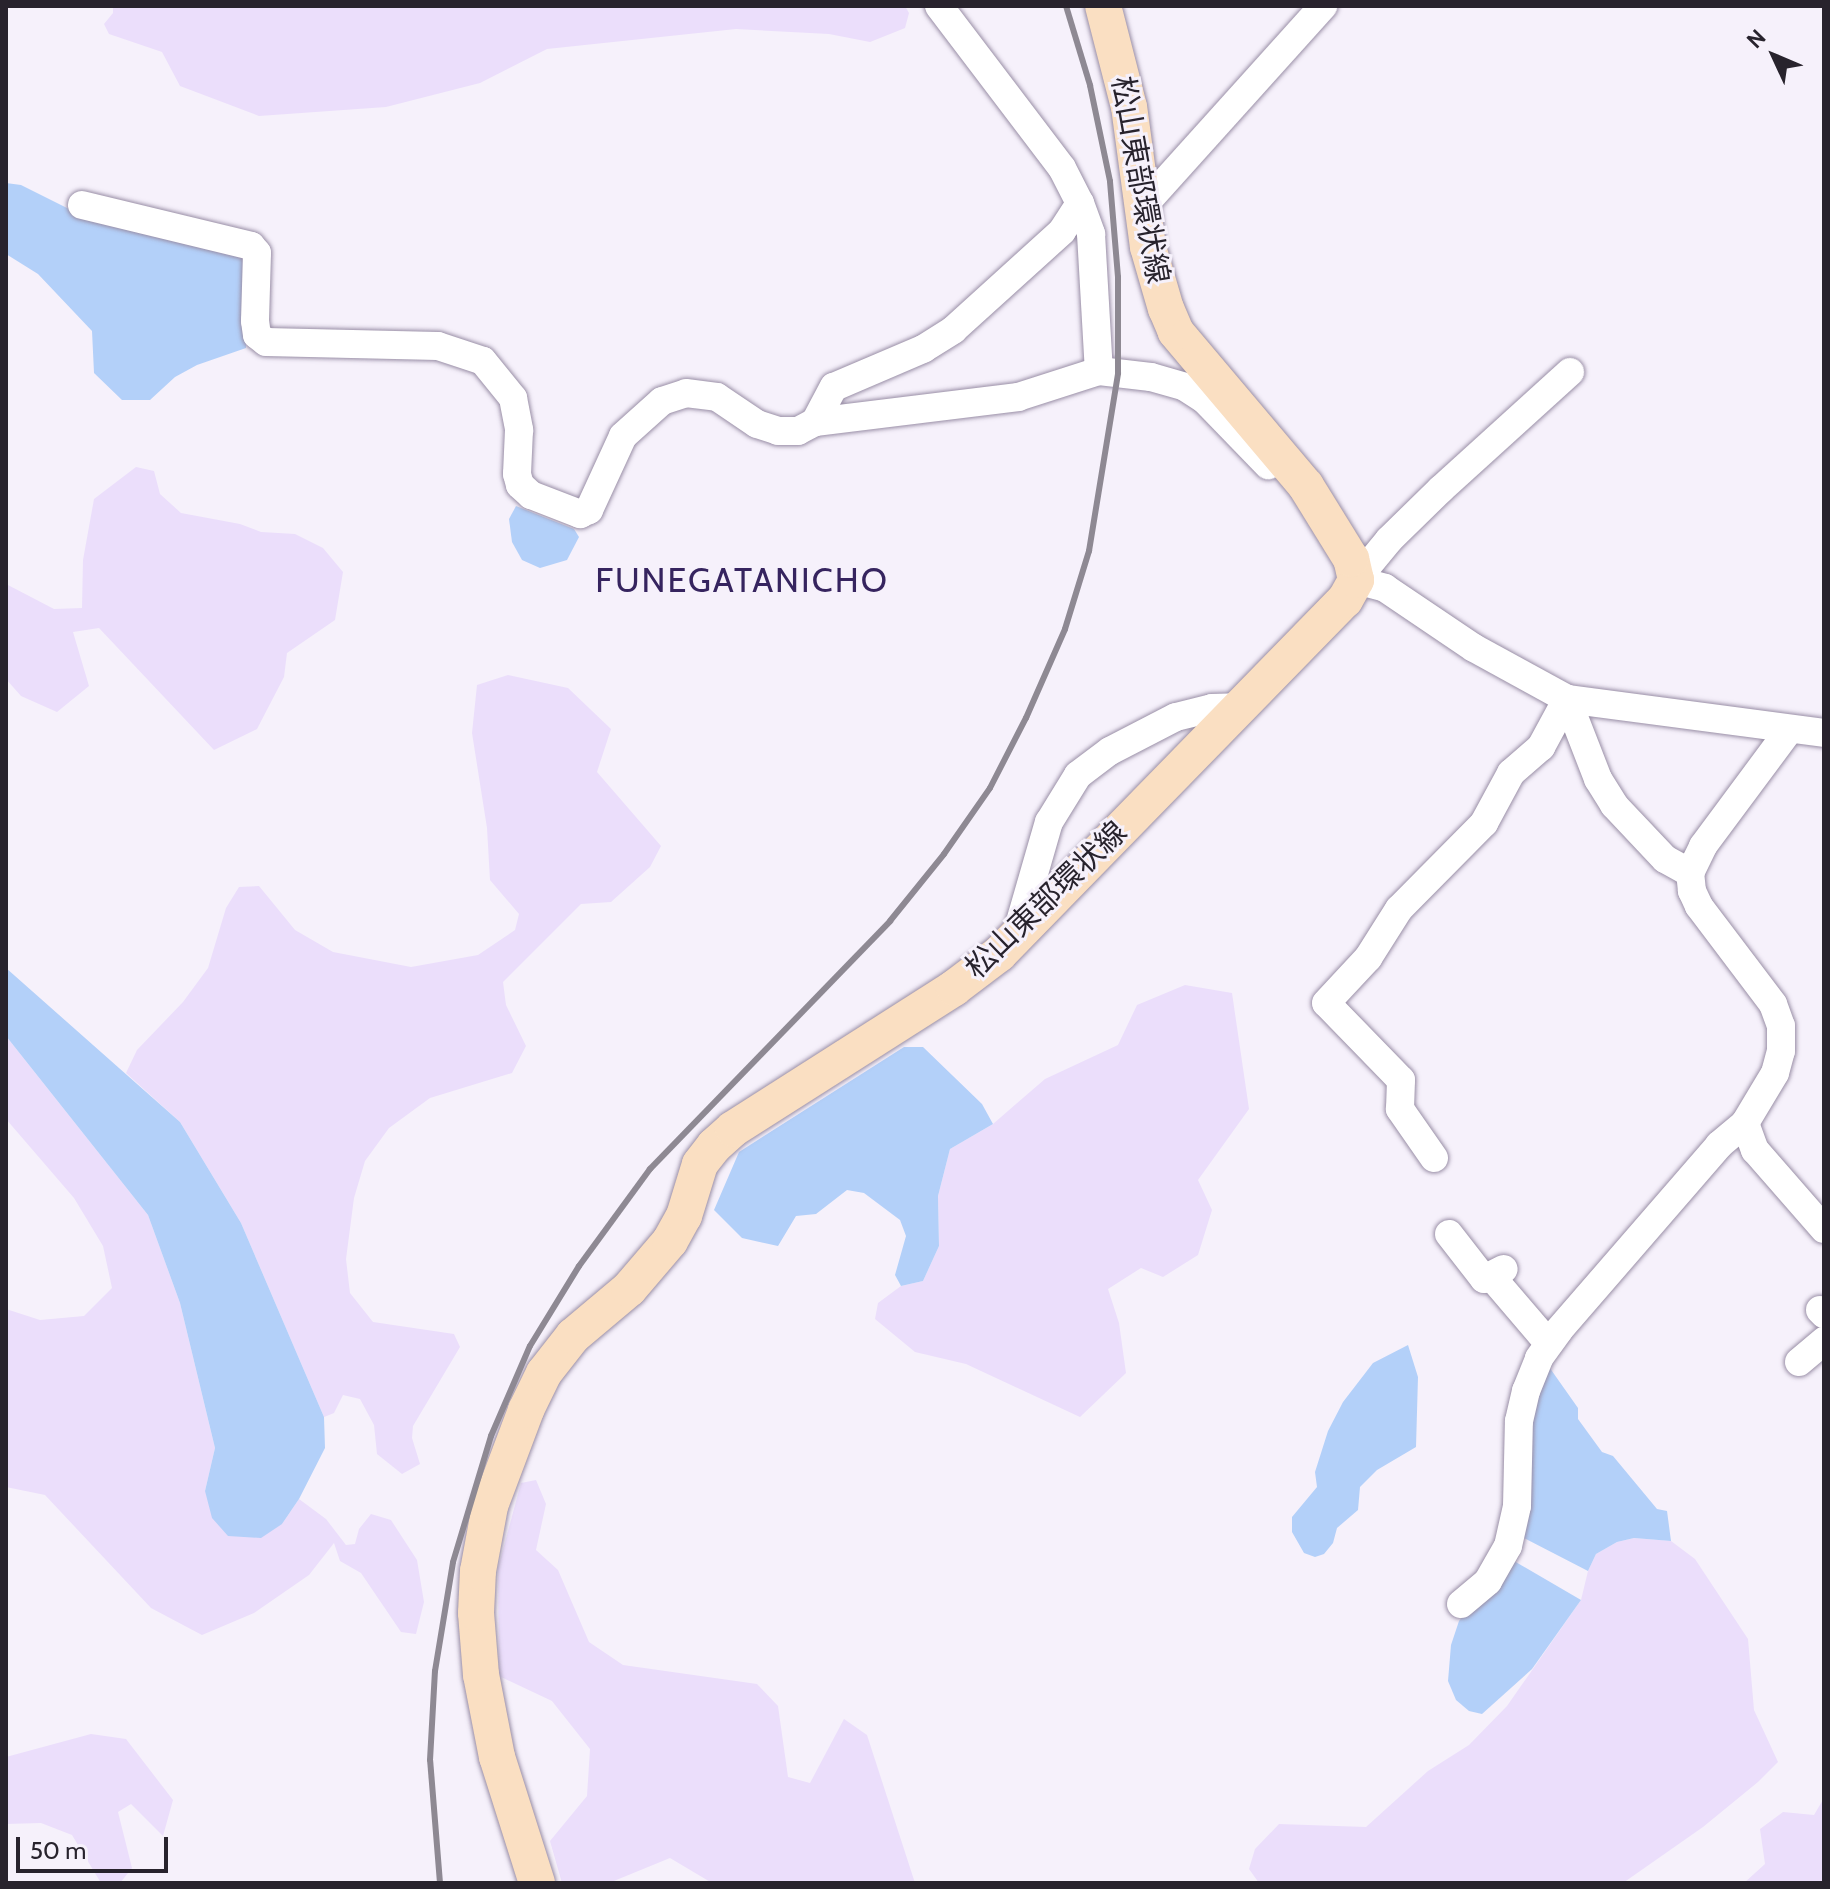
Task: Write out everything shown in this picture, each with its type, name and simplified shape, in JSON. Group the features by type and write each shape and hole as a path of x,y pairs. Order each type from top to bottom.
{"main road":[{"name":"松山東部環状線","path":"537,1883 492,1734 481,1675 476,1613 478,1571 490,1506 526,1410 544,1373 573,1336 629,1289 670,1241 684,1216 700,1164 714,1146 757,1112 964,981 1016,937 1237,707 1345,600 1356,580 1351,559 1293,469 1176,332 1155,278 1129,107 1103,6"}],"street":[{"path":"939,6 1062,168 1080,203 1091,234 1099,371"},
{"path":"1144,205 1323,6"},
{"path":"815,422 834,387 923,349 953,330 1062,231 1080,203"},
{"path":"82,205 251,246 257,253 257,335 266,342 438,346 483,361 513,398 519,430 517,474 520,485 531,495 580,514 589,510 623,436 662,401 686,393 717,397 757,424 778,431 798,431 815,422 1018,397 1099,371 1151,377 1185,387 1205,400 1266,464 1293,469"},
{"path":"1570,372 1441,489 1389,540 1356,580 1385,588 1474,648 1567,699 1824,733"},
{"path":"1567,699 1598,779 1614,805 1665,859 1690,873"},
{"path":"1434,1158 1400,1109 1401,1080 1326,1003 1368,958 1399,909 1484,823 1511,773 1541,747 1567,699"},
{"path":"1016,937 1049,822 1078,775 1102,756 1176,717 1212,708 1237,707"},
{"path":"1461,1604 1488,1581 1508,1546 1517,1506 1519,1421 1526,1391 1549,1344 1719,1145 1745,1123 1775,1073 1781,1051 1781,1026 1773,1004 1699,906 1692,891 1690,873 1703,846 1789,730"},
{"path":"1745,1123 1755,1150 1824,1229"},
{"path":"1449,1234 1484,1279 1498,1272 1549,1344"},
{"path":"1799,1362 1824,1341"}],"shaded area":[{"path":"113,6 905,6 909,13 905,28 870,42 829,34 736,29 547,49 480,83 386,107 259,116 180,86 162,52 109,34 104,24 113,13"},
{"path":"136,467 154,471 160,494 181,513 240,524 261,532 295,534 323,548 343,572 335,620 287,653 284,677 257,729 214,750 99,628 73,632 89,686 57,712 21,696 6,679 6,584 54,609 82,608 83,560 94,499"},
{"path":"508,675 568,688 611,729 597,772 661,846 650,867 611,902 581,904 503,982 506,1005 526,1046 512,1073 430,1098 389,1128 365,1161 354,1198 346,1259 350,1293 373,1322 454,1334 460,1347 413,1426 412,1438 420,1464 402,1474 377,1454 374,1425 360,1399 343,1395 334,1413 324,1417 241,1223 180,1122 126,1073 137,1050 183,1002 208,968 226,908 239,887 259,886 295,930 333,952 411,967 478,955 515,930 519,914 490,880 487,828 472,733 477,685"},
{"path":"1185,985 1232,993 1249,1109 1198,1180 1212,1210 1198,1255 1163,1277 1141,1268 1108,1289 1119,1323 1126,1373 1080,1417 966,1364 915,1352 875,1319 878,1303 901,1286 923,1281 939,1246 938,1196 950,1149 993,1124 1045,1079 1118,1045 1137,1005"},
{"path":"6,1036 148,1215 180,1303 215,1448 205,1491 282,1524 299,1499 326,1519 346,1545 355,1544 359,1529 371,1514 391,1520 417,1560 424,1602 416,1634 401,1632 361,1573 340,1561 334,1543 309,1575 254,1613 202,1635 151,1608 45,1495 6,1487 6,1309 40,1320 84,1316 112,1288 103,1246 74,1198 6,1119"},
{"path":"536,1480 546,1504 536,1550 558,1570 589,1642 623,1665 757,1684 778,1706 788,1777 810,1783 844,1719 867,1735 915,1883 712,1883 670,1858 609,1883 562,1883 550,1841 587,1796 590,1749 552,1701 499,1676 498,1568 521,1483"},
{"path":"1634,1538 1671,1541 1695,1559 1748,1639 1754,1710 1778,1762 1758,1782 1703,1827 1623,1883 1259,1883 1249,1869 1255,1849 1279,1824 1366,1827 1428,1771 1469,1745 1507,1706 1581,1600 1596,1554 1617,1542"},
{"path":"91,1734 126,1739 173,1800 163,1836 131,1804 118,1812 132,1868 120,1883 101,1883 72,1835 41,1823 6,1824 6,1757"},
{"path":"1824,1798 1824,1883 1744,1883 1765,1864 1760,1829 1783,1812 1814,1815"}],"water":[{"path":"6,183 21,185 85,217 223,243 247,261 246,348 197,365 175,377 150,400 122,400 94,373 92,331 38,274 6,254"},
{"path":"516,506 574,529 579,537 567,560 540,568 522,560 512,542 509,519"},
{"path":"6,968 180,1122 241,1223 324,1417 325,1448 299,1499 282,1524 261,1538 228,1536 212,1518 205,1491 215,1448 180,1303 148,1215 6,1036"},
{"path":"904,1047 923,1047 982,1104 993,1124 950,1149 938,1196 939,1246 923,1281 901,1286 895,1275 906,1236 900,1220 864,1193 847,1190 816,1214 796,1216 778,1246 742,1238 714,1210 739,1152"},
{"path":"1408,1345 1418,1377 1416,1447 1377,1470 1360,1487 1358,1510 1337,1528 1333,1543 1324,1554 1315,1557 1304,1553 1292,1532 1292,1517 1317,1487 1315,1472 1328,1431 1343,1402 1373,1363"},
{"path":"1547,1364 1578,1408 1578,1419 1602,1452 1613,1456 1657,1509 1667,1511 1671,1541 1634,1538 1617,1542 1596,1554 1588,1571 1522,1537 1530,1418"},
{"path":"1509,1558 1581,1600 1532,1669 1482,1714 1469,1711 1456,1700 1448,1681 1451,1645 1459,1621"}],"railway":[{"path":"440,1883 430,1760 435,1671 453,1562 491,1436 530,1346 579,1266 650,1169 890,921 944,854 990,788 1026,718 1065,629 1089,551 1118,373 1118,277 1110,181 1090,85 1066,6"}],"district":[{"name":"FUNEGATANICHO","path":"742,581"}]}
